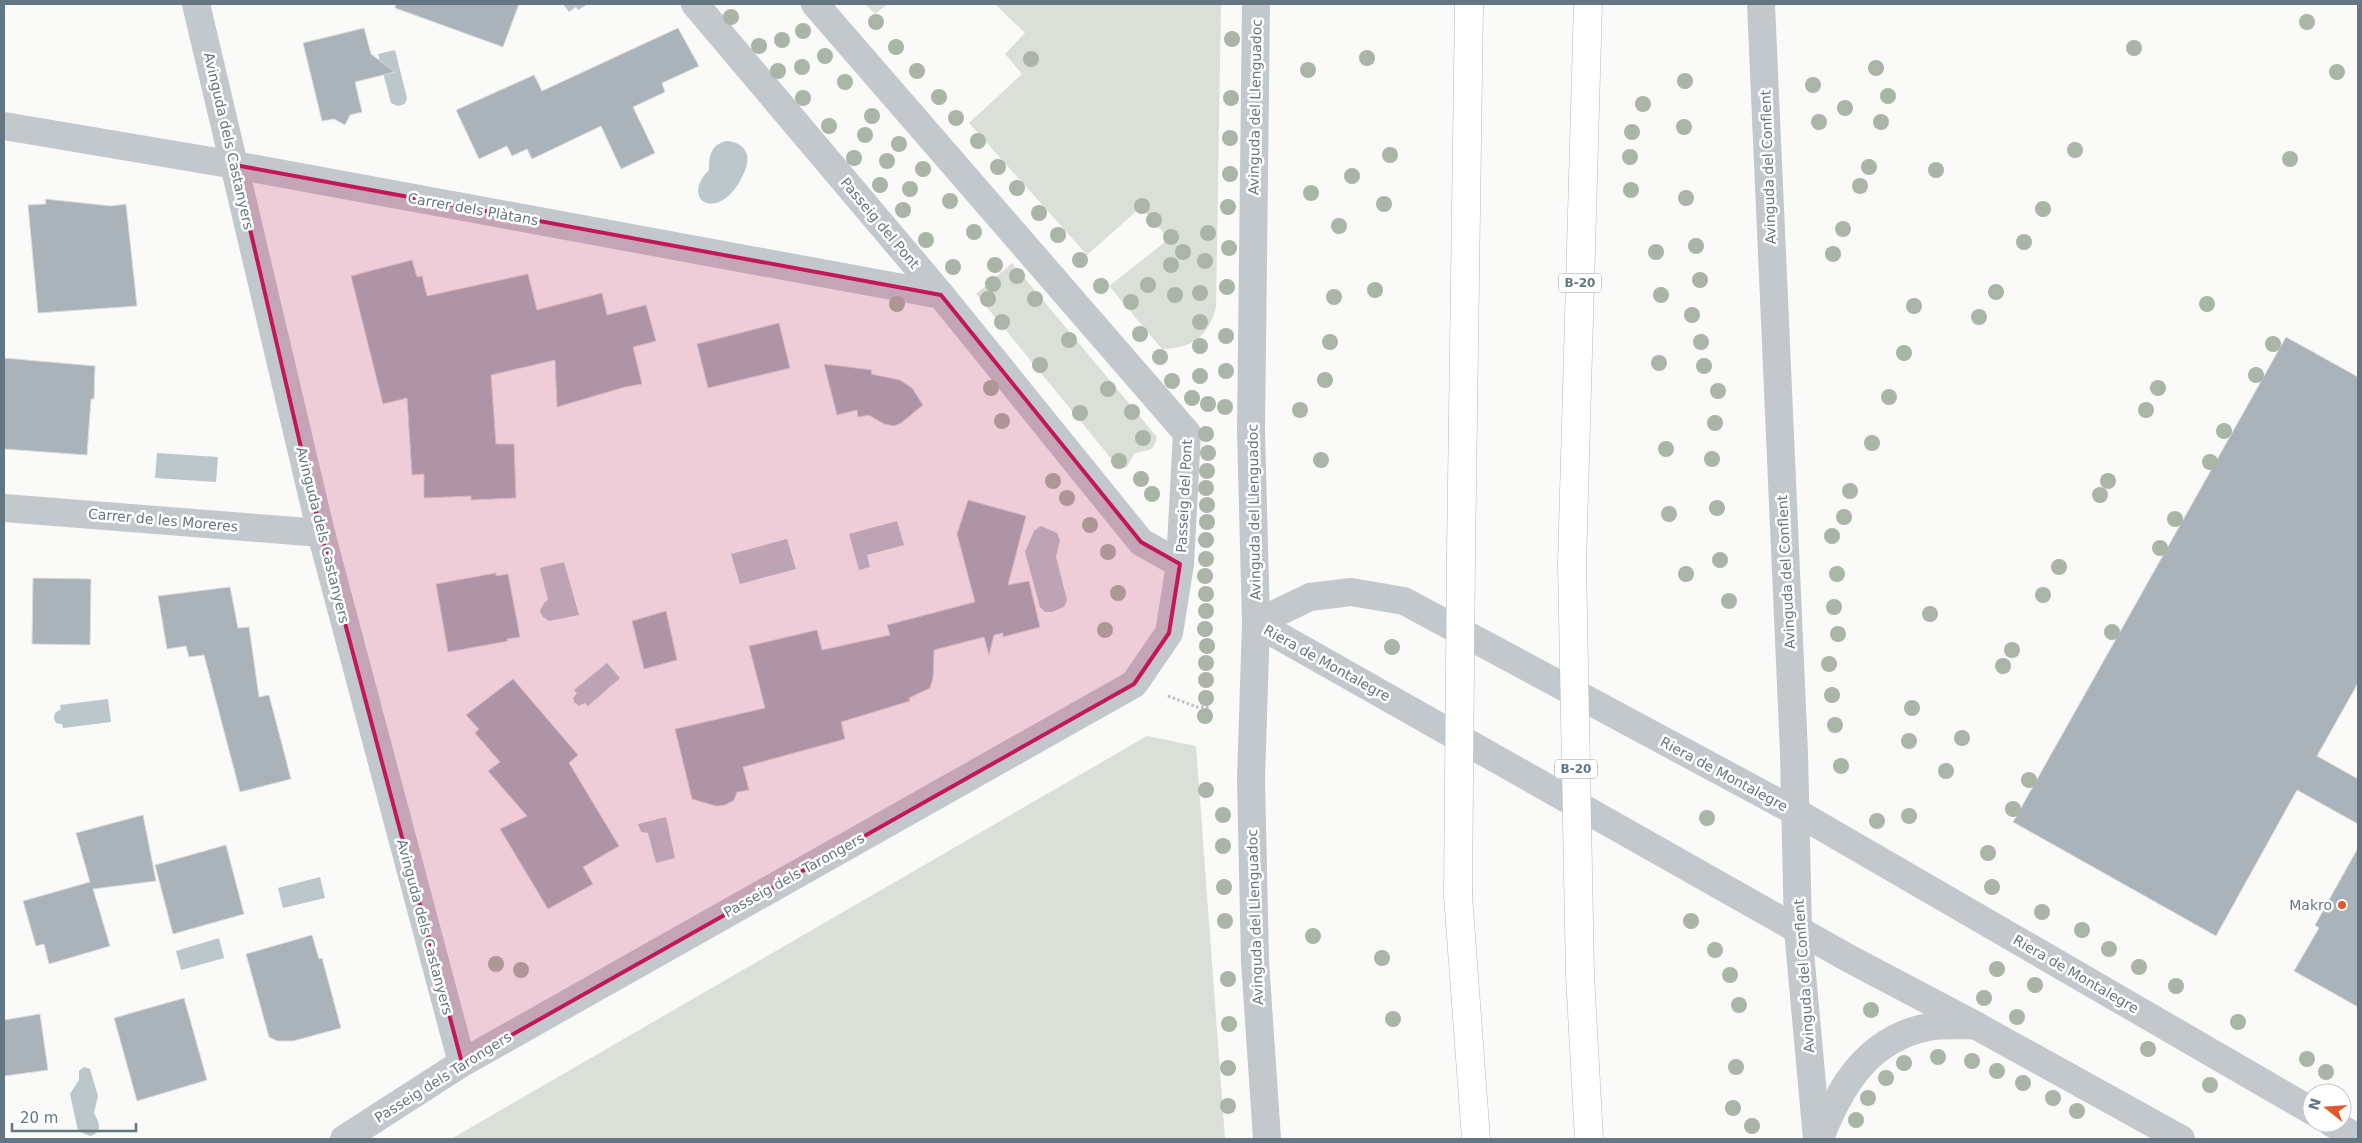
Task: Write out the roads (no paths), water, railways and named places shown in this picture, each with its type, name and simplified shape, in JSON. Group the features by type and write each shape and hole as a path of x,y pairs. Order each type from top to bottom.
{"highway":[{"path":"1469,4 1458,895 1476,1139"},
{"name":"B-20","path":"1588,4 1572,563 1580,975 1588,1139"}],"street":[{"name":"Avinguda dels Castanyers","path":"196,4 321,533 462,1063"},
{"name":"Passeig del Pont","path":"695,4 941,296 1141,542 1180,564 1187,433 815,4"},
{"name":"Avinguda del Llenguadoc","path":"1256,4 1251,431 1256,623 1251,789 1256,961 1267,1139"},
{"name":"Avinguda del Conflent","path":"1761,4 1796,812 1798,930 1818,1139"},
{"name":"Carrer dels Plàtans","path":"4,126 235,165 941,296"},
{"name":"Carrer de les Moreres","path":"4,508 321,533"},
{"name":"Passeig dels Tarongers","path":"344,1139 462,1063 1134,684 1169,633 1180,564"},
{"name":"Riera de Montalegre","path":"1256,623 1310,597 1351,592 1404,601 1796,812 2302,1105"},
{"name":"Riera de Montalegre","path":"1256,623 1798,930 2181,1139"},
{"name":"Avinguda del Conflent","path":"1818,1139 1833,1104 1846,1083 1861,1062 1883,1046 1890,1041 1928,1027 1975,1025"}],"place":[{"name":"Makro","path":"2342,905"}]}
